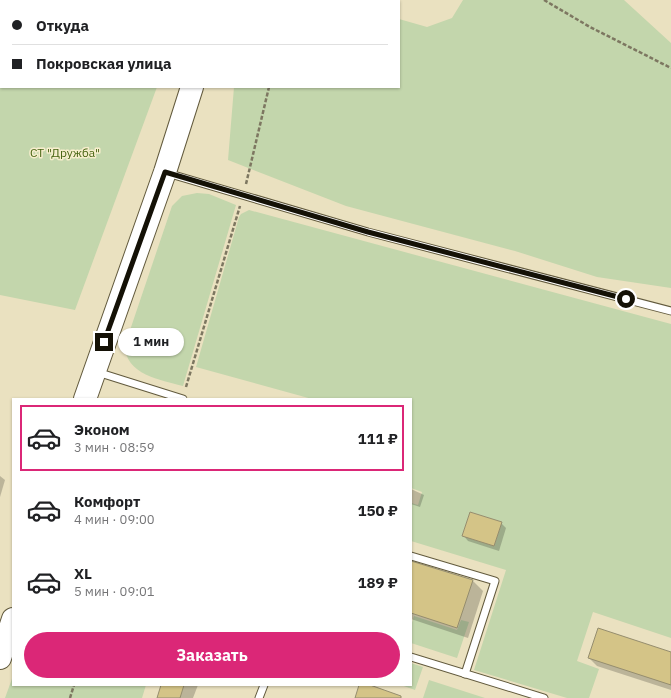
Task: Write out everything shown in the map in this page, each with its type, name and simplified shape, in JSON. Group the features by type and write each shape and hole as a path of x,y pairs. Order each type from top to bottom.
{"main road":[{"path":"85,398 165,172 192,88"},
{"path":"0,658 12,623"}],"lane":[{"path":"165,172 368,232 671,311"},
{"path":"94,371 180,398"},
{"path":"412,556 495,581 464,674"},
{"path":"412,657 529,696 544,698"},
{"path":"259,698 264,686"}],"path":[{"path":"544,0 590,27 671,68"},
{"path":"183,398 244,195 269,88"},
{"path":"70,698 74,686"}],"green space":[{"path":"463,0 624,0 671,43 671,288 597,277 515,251 346,206 228,160 234,88 400,88 400,19 427,27 452,18"},
{"name":"СТ \"Дружба\"","path":"0,88 157,88 75,310 0,295"},
{"path":"197,193 209,194 236,205 183,386 155,378 138,370 131,363 127,355 125,345 172,206 182,196"},
{"path":"249,210 671,324 671,638 593,612 577,661 599,669 589,698 567,698 474,670 506,570 412,541 412,503 418,505 422,492 412,488 412,398 308,398 196,367 241,214","holes":["470,512 502,522 494,546 462,536"]},
{"path":"414,616 457,630 461,620 469,622 457,658 412,643 412,623"},
{"path":"412,663 423,667 415,690 404,686 412,686"},
{"path":"12,679 12,686 146,686 142,698 5,698"},
{"path":"429,680 485,698 423,698"}],"building":[{"path":"470,512 502,522 494,546 462,536"},
{"path":"412,561 473,580 457,628 412,613"},
{"path":"598,628 671,652 671,685 588,658"},
{"path":"161,686 184,686 180,698 157,698"},
{"path":"359,686 373,686 401,696 401,698 355,698"}],"route":[{"path":"104,342 165,172 189,181 244,195 368,232 626,299"}]}
